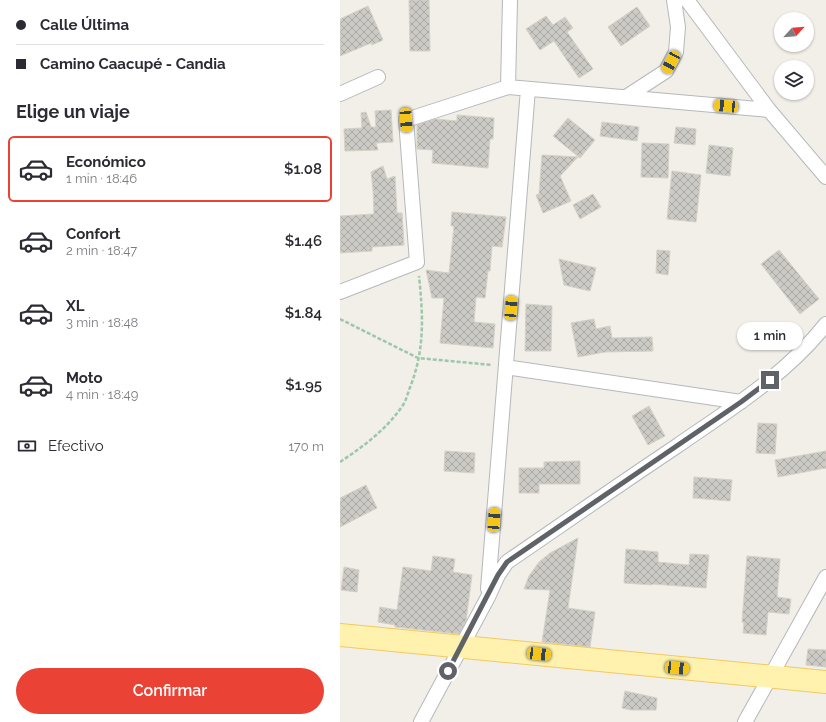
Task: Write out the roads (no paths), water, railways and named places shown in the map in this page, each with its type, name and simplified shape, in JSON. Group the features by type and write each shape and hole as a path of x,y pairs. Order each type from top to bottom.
{"main road":[{"path":"340,635 826,682"}],"street":[{"path":"508,87 510,0"},
{"path":"626,97 666,71 676,52 678,27 674,0"},
{"path":"687,0 769,110 826,177"},
{"path":"340,94 378,77"},
{"path":"340,292 417,262 406,120 508,87 769,110"},
{"path":"488,597 528,89"},
{"path":"421,722 488,597 498,575 507,562 741,402 780,373 826,324"},
{"path":"506,367 741,402"},
{"path":"745,722 826,577"}]}
